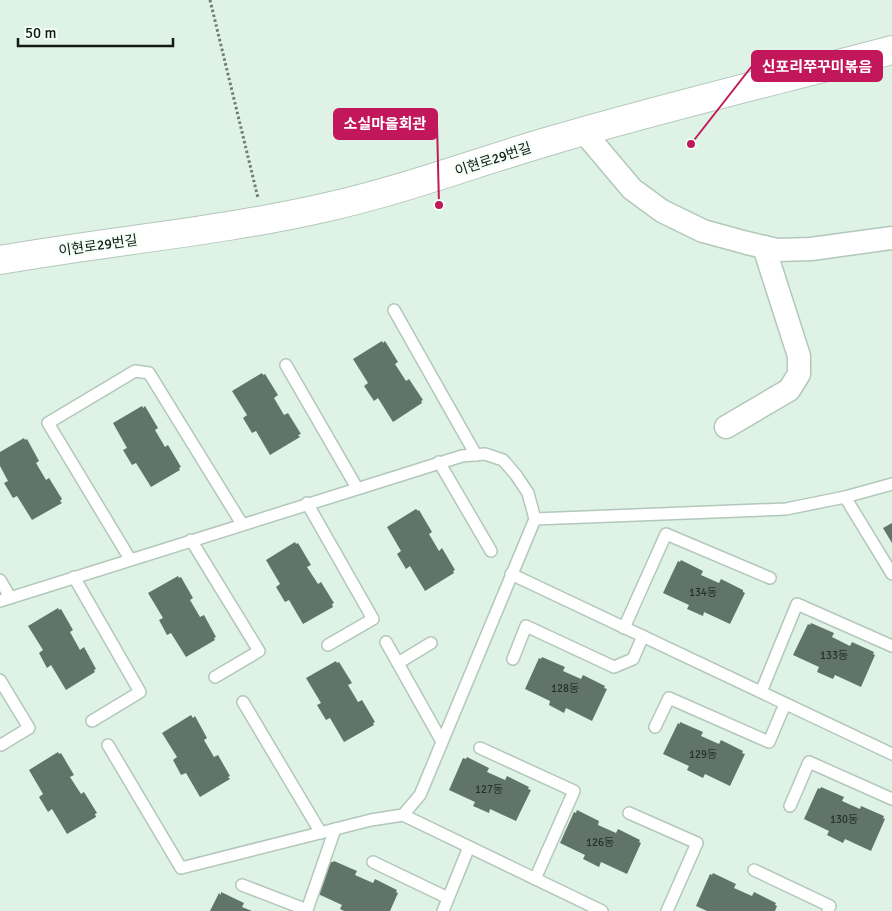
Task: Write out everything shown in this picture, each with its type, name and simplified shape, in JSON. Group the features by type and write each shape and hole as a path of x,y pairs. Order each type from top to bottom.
{"street":[{"name":"이현로29번길","path":"0,260 80,246 264,221 327,208 584,131 892,50"},
{"path":"584,131 632,189 662,212 703,232 777,250 811,248 892,238"},
{"path":"726,428 789,390 799,374 799,356 764,247"}],"lane":[{"path":"394,310 476,455"},
{"path":"286,365 357,488"},
{"path":"130,559 48,423 135,370 149,373 242,524"},
{"path":"0,580 5,599 439,462 462,456 485,454 504,460 528,493 535,519 441,740 420,795 403,815"},
{"path":"439,462 492,551"},
{"path":"535,519 786,509 845,497 892,484"},
{"path":"845,497 892,574"},
{"path":"307,504 373,619 328,645"},
{"path":"624,628 666,534 770,578"},
{"path":"191,540 259,651 214,677"},
{"path":"511,574 892,754"},
{"path":"74,577 140,692 92,721"},
{"path":"761,692 797,604 892,646"},
{"path":"513,659 526,626 614,666 633,659 643,636"},
{"path":"386,642 441,740"},
{"path":"398,663 431,643"},
{"path":"0,680 30,728 1,745"},
{"path":"655,727 669,698 769,742 785,704"},
{"path":"242,702 320,833"},
{"path":"108,745 181,868 371,820 403,815 536,879 588,908 602,911"},
{"path":"480,748 574,791 536,879"},
{"path":"790,806 809,762 892,799"},
{"path":"629,813 697,843 667,911"},
{"path":"242,885 306,910 336,829"},
{"path":"443,911 469,847"},
{"path":"373,862 448,898"},
{"path":"754,870 830,906 828,911"}],"path":[{"path":"210,0 264,221"}],"building":[{"path":"382,341 383,343 385,341 398,362 395,364 406,381 409,379 423,400 421,401 422,403 393,422 378,398 374,401 364,386 368,383 353,359"},
{"path":"262,373 263,375 265,374 278,395 274,398 284,415 288,413 301,434 298,435 300,437 270,455 256,431 252,433 243,418 247,415 232,391"},
{"path":"142,406 143,408 145,406 158,428 155,430 165,447 168,445 181,467 179,468 180,470 151,487 136,463 132,465 123,450 127,448 113,423"},
{"path":"24,438 25,440 27,439 39,461 36,463 46,480 49,478 62,499 60,501 62,503 32,520 17,496 13,498 4,483 8,481 0,466 0,452"},
{"path":"416,509 419,510 432,532 429,534 439,551 442,548 455,570 453,571 454,573 425,591 410,566 406,569 397,554 401,551 387,527"},
{"path":"892,523 892,543 883,528"},
{"path":"295,542 296,544 298,543 311,565 307,567 318,584 321,582 334,603 332,604 333,607 303,624 289,600 285,602 276,587 280,584 266,560"},
{"path":"681,560 703,571 701,575 719,583 721,579 743,590 745,593 730,624 704,612 703,616 687,609 689,605 663,593 678,561 680,562"},
{"path":"178,576 179,578 181,577 193,598 190,600 200,617 204,615 216,637 214,638 215,640 186,657 171,633 167,635 159,620 163,618 148,593"},
{"path":"58,608 59,610 61,609 73,630 70,632 80,650 84,647 96,669 94,670 95,672 66,690 51,665 47,668 39,653 43,650 28,626"},
{"path":"811,623 834,633 832,637 850,646 852,642 874,652 873,654 875,655 861,687 835,675 833,679 817,672 819,667 793,655 808,624 810,625"},
{"path":"542,657 565,667 563,671 581,679 583,675 605,686 604,688 607,689 592,721 566,708 564,713 549,705 550,701 525,689 539,658 541,659"},
{"path":"336,661 337,663 339,662 352,683 348,685 358,702 362,700 375,722 373,723 374,725 344,742 330,718 326,720 317,705 321,703 306,678"},
{"path":"191,715 193,718 195,716 207,738 204,740 214,757 218,755 230,776 228,777 230,779 200,797 186,773 181,775 173,760 177,757 162,733"},
{"path":"680,722 703,732 701,736 719,744 721,740 743,751 742,753 745,754 730,786 705,774 703,778 687,770 689,766 663,754"},
{"path":"58,752 59,754 61,753 74,775 70,777 81,794 84,792 97,813 95,814 96,817 67,834 52,809 48,812 39,797 43,794 29,770"},
{"path":"467,757 489,768 487,772 505,780 507,776 529,787 528,789 531,790 516,821 490,809 489,813 473,806 475,802 449,790 463,758 466,759"},
{"path":"821,787 844,797 842,801 860,809 861,806 884,816 883,818 885,819 871,851 845,839 843,843 827,835 829,831 804,819 818,788 820,789"},
{"path":"577,810 599,821 598,825 616,833 618,829 640,840 639,842 641,843 627,874 601,862 599,867 583,859 585,855 560,843 574,812 576,813"},
{"path":"334,861 357,871 355,875 373,883 375,879 397,890 396,892 398,893 390,911 344,911 340,909 342,905 316,893 331,862"},
{"path":"713,873 736,884 734,888 752,896 754,892 776,903 775,911 707,911 696,906 710,874 712,875"},
{"path":"221,892 244,903 242,907 252,911 210,911 219,893 221,895"}],"place":[{"name":"신포리쭈꾸미볶음","path":"691,144"},
{"name":"소실마을회관","path":"439,205"}]}
